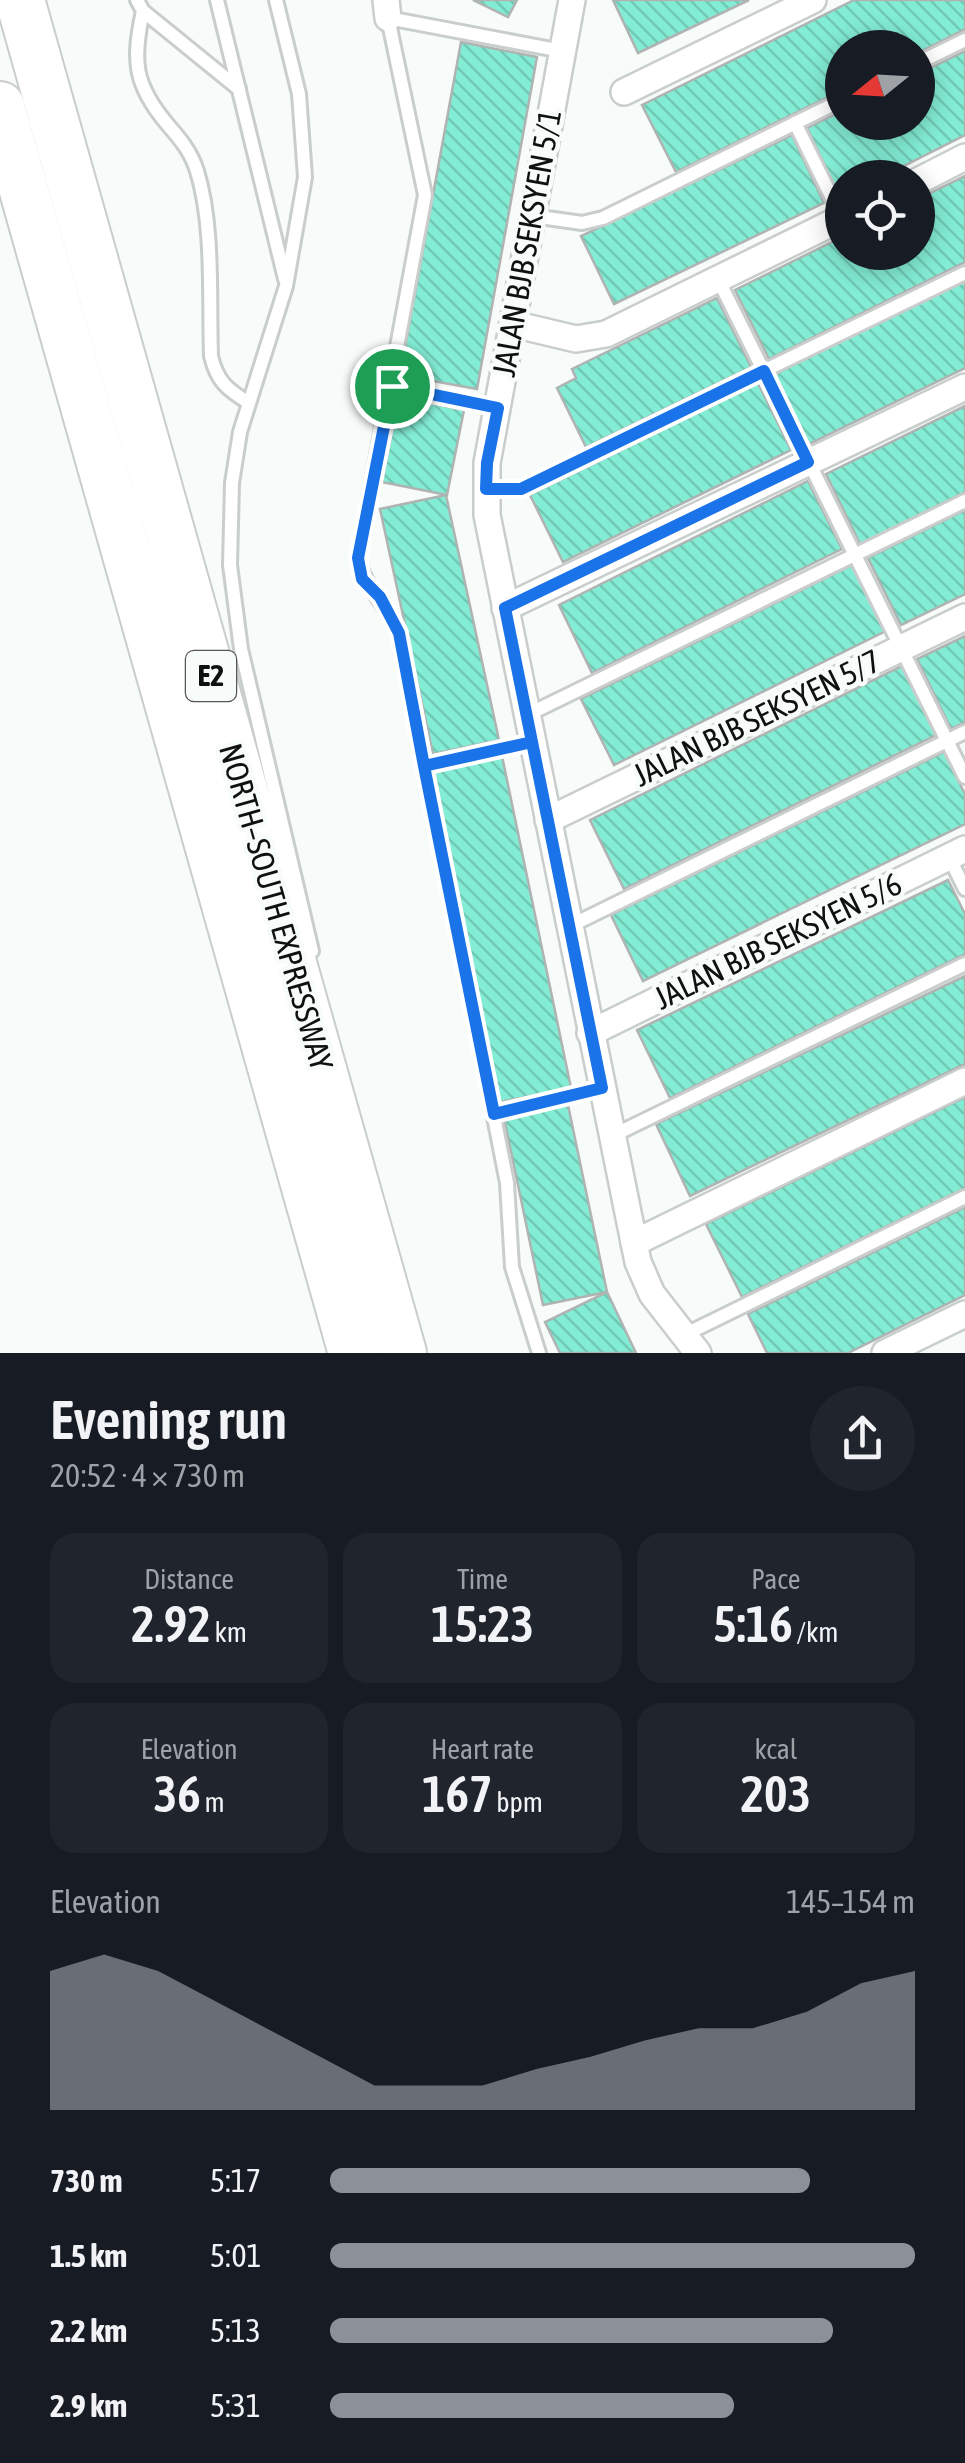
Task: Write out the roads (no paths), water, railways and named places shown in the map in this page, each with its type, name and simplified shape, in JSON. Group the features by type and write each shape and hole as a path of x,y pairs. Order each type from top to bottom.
{"highway":[{"name":"NORTH–SOUTH EXPRESSWAY","path":"20,0 402,1353"},
{"name":"NORTH–SOUTH EXPRESSWAY","path":"0,106 354,1353"}],"street":[{"name":"JALAN BJB SEKSYEN 5/1","path":"572,0 487,463 487,515 634,1242 644,1279 691,1344"},
{"path":"624,92 813,0"},
{"path":"935,173 965,158"},
{"path":"513,324 576,339 606,334 825,226"},
{"path":"505,608 965,387"},
{"name":"JALAN BJB SEKSYEN 5/7","path":"548,820 965,617"},
{"name":"JALAN BJB SEKSYEN 5/6","path":"590,1034 957,852"},
{"path":"634,1242 965,1080"},
{"path":"885,1353 965,1314"}],"lane":[{"path":"217,0 286,286"},
{"path":"276,0 299,94 305,177 286,286 240,432 232,482 230,566 241,649 317,971"},
{"path":"140,5 239,89"},
{"path":"140,5 136,70 145,92 185,143 205,206 215,374 225,388 249,403"},
{"path":"540,1353 512,1266 507,1183 399,633 380,597 362,579 358,558 425,195 387,9 562,50"},
{"path":"935,55 965,40"},
{"path":"533,216 582,223 603,218 825,108"},
{"path":"795,123 825,184"},
{"path":"486,489 521,489 965,273"},
{"path":"718,279 965,777"},
{"path":"392,386 498,408"},
{"path":"527,715 965,501"},
{"path":"570,926 965,732"},
{"path":"424,766 532,742"},
{"path":"957,852 965,889"},
{"path":"611,1136 965,964"},
{"path":"342,1084 389,1308"},
{"path":"494,1114 602,1088"},
{"path":"691,1344 965,1197"}]}
